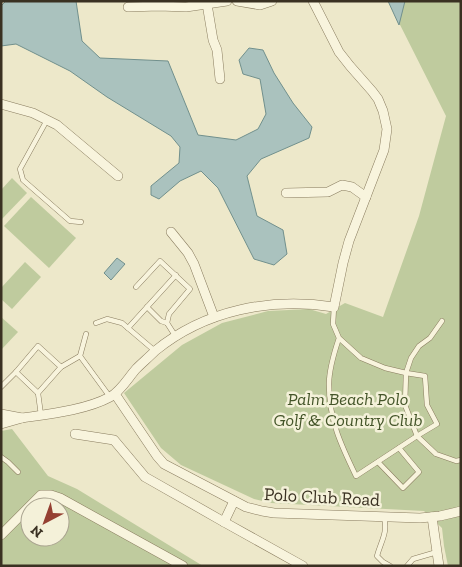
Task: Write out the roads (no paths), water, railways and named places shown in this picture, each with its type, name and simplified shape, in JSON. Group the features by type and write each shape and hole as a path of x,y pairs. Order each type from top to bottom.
{"street":[{"path":"128,7 186,6 227,1"},
{"path":"237,1 260,5 272,1"},
{"path":"1,424 22,418 88,406 112,396 155,351 194,326 214,317 247,308 276,304 305,303 334,307 349,241 384,150 387,129 384,111 378,100 339,52 313,1"},
{"path":"207,4 217,50 220,79"},
{"path":"1,104 33,113 47,120 65,132 118,176"},
{"path":"286,193 328,192 342,185 352,187 366,197"},
{"path":"172,232 194,264 214,317"},
{"name":"Polo Club Road","path":"112,396 164,464 246,506 274,513 420,518 461,511"},
{"path":"1,414 22,418"},
{"path":"75,434 114,440 145,477 303,566"},
{"path":"1,535 42,495 51,495 60,498 183,566"},
{"path":"224,522 234,501"},
{"path":"432,517 439,566"}],"lane":[{"path":"47,120 20,169 23,180 70,221 81,222"},
{"path":"136,287 160,261 190,289 170,314 167,323"},
{"path":"128,328 176,275"},
{"path":"147,307 161,321 167,323 176,337"},
{"path":"334,307 334,324 339,338 361,358 406,374 425,376 427,405 437,424 356,476 340,444 331,406 329,383 332,359 339,338"},
{"path":"96,323 107,319 122,322 155,351"},
{"path":"442,321 430,338 419,346 411,358 406,374 405,405 417,436 436,454 456,461 461,460"},
{"path":"38,393 62,367 80,356 86,334"},
{"path":"1,387 38,346 62,367"},
{"path":"80,356 112,396"},
{"path":"16,372 38,393 41,415"},
{"path":"378,462 403,488 419,472 399,448"},
{"path":"1,457 18,472"},
{"path":"384,517 386,525 385,537 377,556 390,566"},
{"path":"407,566 413,559 437,552"}],"water":[{"path":"6,1 76,1 82,41 100,58 168,61 198,135 236,140 258,129 266,114 260,79 243,74 239,60 249,48 263,50 274,73 293,103 312,127 309,138 261,159 247,176 257,216 283,230 287,254 274,265 254,259 218,188 201,171 180,181 159,199 151,195 151,186 179,163 180,147 171,136 107,97 70,71 16,44 1,46 1,6"},
{"path":"388,1 405,1 399,25"},
{"path":"117,258 125,264 111,280 104,273"}],"park label":[{"name":"Palm Beach Polo Golf & Country Club","path":"348,409"}]}
